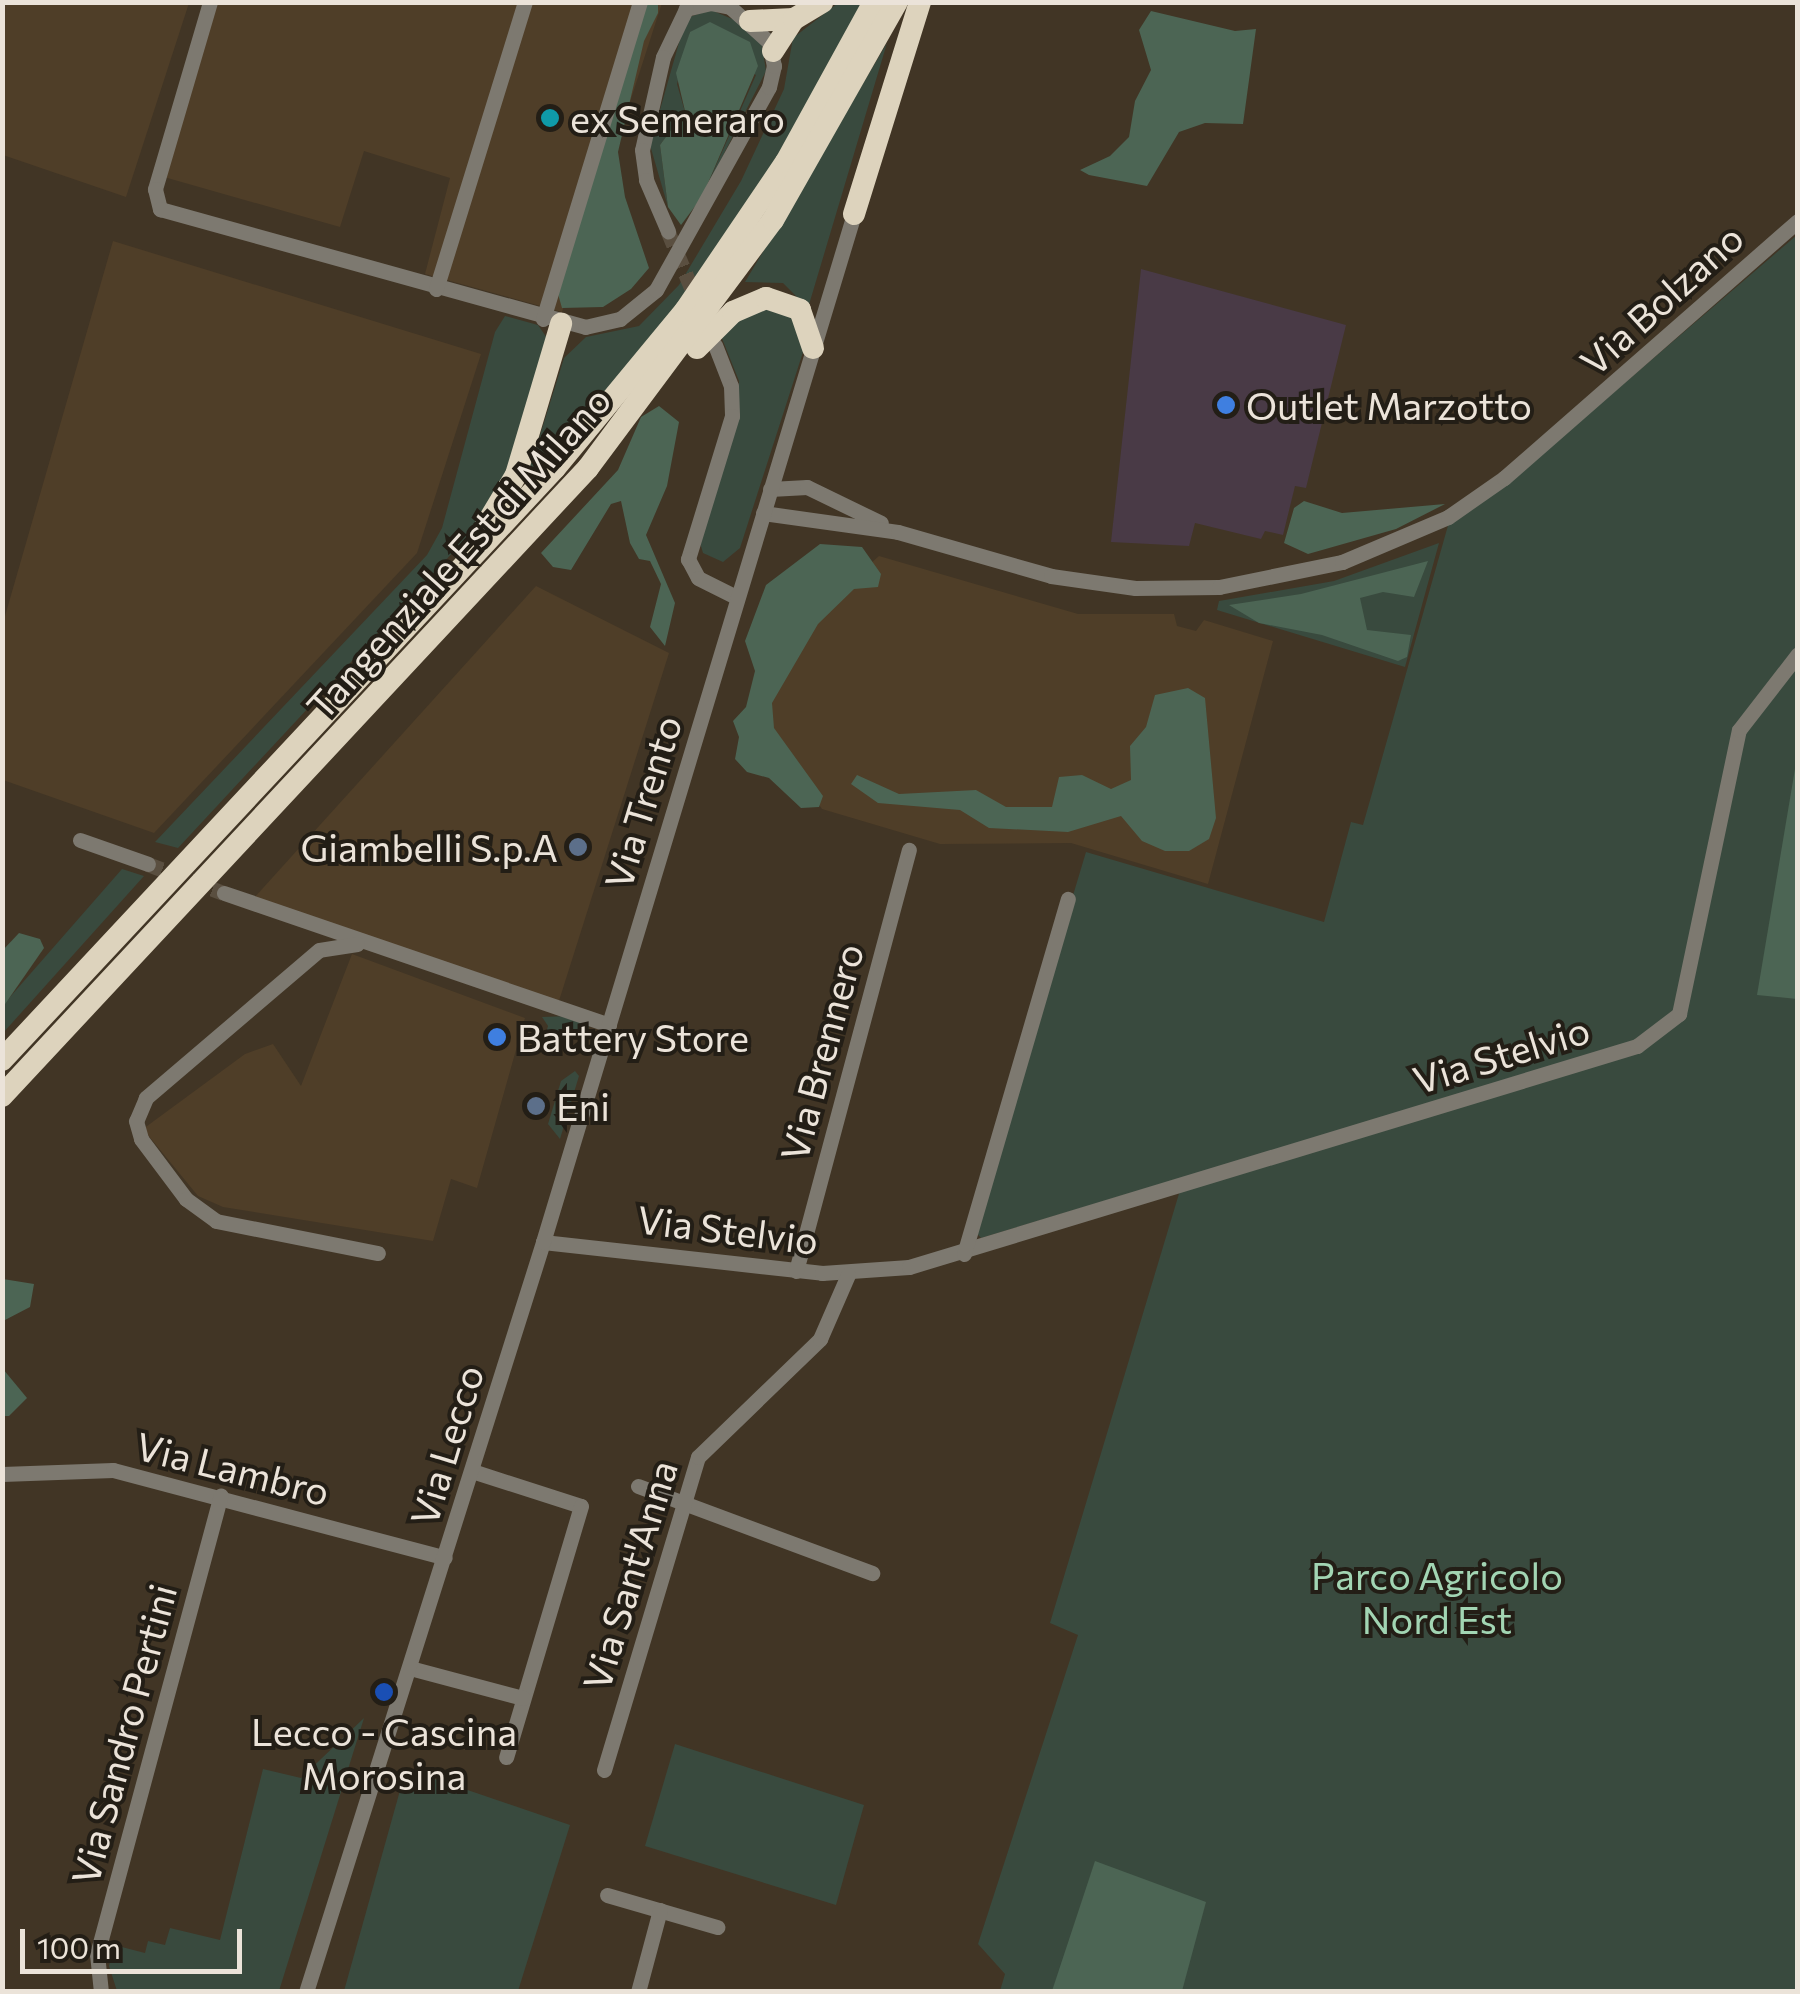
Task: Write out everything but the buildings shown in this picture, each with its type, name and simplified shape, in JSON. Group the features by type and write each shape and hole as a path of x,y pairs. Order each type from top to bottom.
{"highway":[{"path":"773,51 794,19 822,2"},
{"name":"Tangenziale Est di Milano","path":"2,1060 555,468 685,311 786,162 874,2"},
{"name":"Tangenziale Est di Milano","path":"2,1096 473,595 644,399 773,220 896,2"},
{"path":"854,214 920,2"},
{"path":"746,14 794,19"},
{"path":"644,399 733,312 756,300 776,298 800,310 813,348"},
{"path":"382,654 505,499 552,321"}],"street":[{"path":"210,2 155,189 160,209 552,321 606,324 656,290 769,87 773,51 746,14 724,5 700,3 681,10 642,150 646,180 668,231"},
{"path":"436,289 525,2"},
{"path":"552,321 640,2"},
{"name":"Via Trento","path":"544,1242 854,214"},
{"name":"Via Bolzano","path":"898,532 1051,576 1136,588 1260,581 1368,553 1448,517 1504,478 1798,221"},
{"path":"715,345 731,386 732,416 688,559 703,582 736,597"},
{"path":"770,488 807,487 898,532"},
{"path":"763,513 898,532"},
{"name":"Via Stelvio","path":"544,1242 848,1274 964,1254 1637,1046 1670,1026 1688,991 1739,730 1798,654"},
{"path":"80,840 148,864"},
{"name":"Via Brennero","path":"796,1271 908,850"},
{"path":"224,894 357,944 609,1025"},
{"path":"964,1254 1068,899"},
{"path":"357,944 318,950 146,1098 136,1121 141,1140 186,1199 216,1221 378,1254"},
{"name":"Via Lecco","path":"311,1986 544,1242"},
{"name":"Via Sant'Anna","path":"604,1770 683,1500 708,1441 820,1339 848,1274"},
{"name":"Via Lambro","path":"2,1474 113,1470 221,1495 445,1558"},
{"path":"472,1472 581,1506 506,1757"},
{"path":"638,1486 872,1573"},
{"name":"Via Sandro Pertini","path":"101,1992 98,1954 221,1495"},
{"path":"410,1668 523,1698"},
{"path":"607,1895 716,1927"},
{"path":"638,1992 660,1910"}],"shaded area":[{"path":"3,2 189,3 126,197 3,155"},
{"path":"215,3 662,3 562,312 425,274 450,178 364,151 340,227 164,177"},
{"path":"113,241 481,354 417,553 154,833 3,780 3,623"},
{"name":"Outlet Marzotto","path":"1141,269 1346,325 1306,488 1295,486 1283,535 1265,531 1261,539 1195,523 1189,546 1111,542"},
{"path":"879,556 1078,614 1174,614 1177,626 1196,631 1204,620 1273,641 1208,884 1071,843 940,844 822,809 761,722 804,622"},
{"path":"536,586 669,653 558,1004 254,898"},
{"path":"352,954 525,1018 477,1188 451,1179 433,1241 223,1207 198,1196 143,1129 245,1054 273,1044 301,1086"}],"green space":[{"path":"646,3 658,3 658,13 644,41 618,152 625,197 649,268 631,289 603,307 562,308 558,294"},
{"path":"838,3 867,3 720,254 522,493 564,358 586,337 639,326 679,285 741,181 784,89 793,38"},
{"path":"711,10 737,21 762,45 766,71 702,197 756,75 690,32 677,84 685,112 660,145 668,207 650,145 686,18"},
{"path":"1151,11 1235,31 1256,29 1243,124 1205,123 1179,132 1147,186 1089,175 1080,170 1110,156 1129,137 1135,101 1151,70 1139,30"},
{"path":"710,22 750,42 758,66 702,197 681,225 668,207 660,145 685,111 676,73 690,32"},
{"path":"887,43 808,308 783,283 745,282"},
{"name":"Parco Agricolo Nord Est","path":"1797,235 1797,1991 1000,1991 1005,1974 978,1944 1078,1635 1050,1623 1184,1177 981,1238 973,1229 1086,852 1324,922 1351,822 1363,825 1449,522 1501,489"},
{"path":"748,306 795,313 803,352 740,548 723,562 703,553 698,536 737,424 739,381 719,331"},
{"path":"505,316 538,325 549,341 510,472 483,520 178,848 155,842 427,555 442,528 495,332"},
{"path":"659,406 679,422 667,486 646,535 675,603 665,646 650,627 661,584 650,561 639,559 630,543 621,501 611,504 571,570 553,567 541,553 618,470 641,417"},
{"path":"1304,501 1342,513 1445,504 1396,529 1308,554 1284,543 1294,508"},
{"path":"1439,543 1405,667 1217,610 1219,601 1334,581"},
{"path":"820,544 862,547 881,574 878,587 854,589 818,624 772,703 774,728 823,796 819,807 801,808 769,778 747,772 735,759 739,737 733,721 746,707 755,671 745,641 766,585"},
{"path":"1428,561 1414,597 1383,592 1360,598 1367,630 1411,635 1407,657 1398,661 1322,635 1259,623 1229,605 1301,594"},
{"path":"1188,688 1205,698 1216,818 1209,839 1189,851 1165,851 1142,841 1121,816 1068,832 989,828 960,810 878,803 851,784 857,775 899,794 976,790 1006,807 1052,807 1059,777 1082,775 1111,789 1131,780 1130,746 1146,727 1155,695"},
{"path":"1797,757 1797,999 1757,995"},
{"path":"122,869 144,876 3,1033 3,1005"},
{"path":"19,933 40,939 44,948 3,1007 3,950"},
{"path":"569,1016 589,1026 587,1041 571,1038 541,1050 548,1026 542,1017"},
{"path":"575,1071 579,1076 560,1139 548,1124 561,1081"},
{"path":"3,1279 34,1284 30,1307 5,1320 3,1338"},
{"path":"3,1369 27,1398 9,1416 3,1416"},
{"path":"364,1718 279,1991 117,1991 109,1966 114,1945 145,1953 148,1941 165,1945 170,1928 220,1940 263,1769 301,1778"},
{"path":"675,1744 864,1805 836,1905 645,1846"},
{"path":"406,1769 570,1825 518,1991 344,1991"},
{"path":"1095,1861 1206,1902 1182,1991 1052,1991"}],"tunnel":[{"path":"668,231 697,301"},
{"path":"148,864 224,893"}],"place":[{"name":"ex Semeraro","path":"550,118"},
{"name":"Outlet Marzotto","path":"1226,405"},
{"name":"Giambelli S.p.A","path":"578,847"},
{"name":"Battery Store","path":"497,1037"},
{"name":"Eni","path":"536,1106"},
{"name":"Lecco - Cascina Morosina","path":"384,1692"}]}
